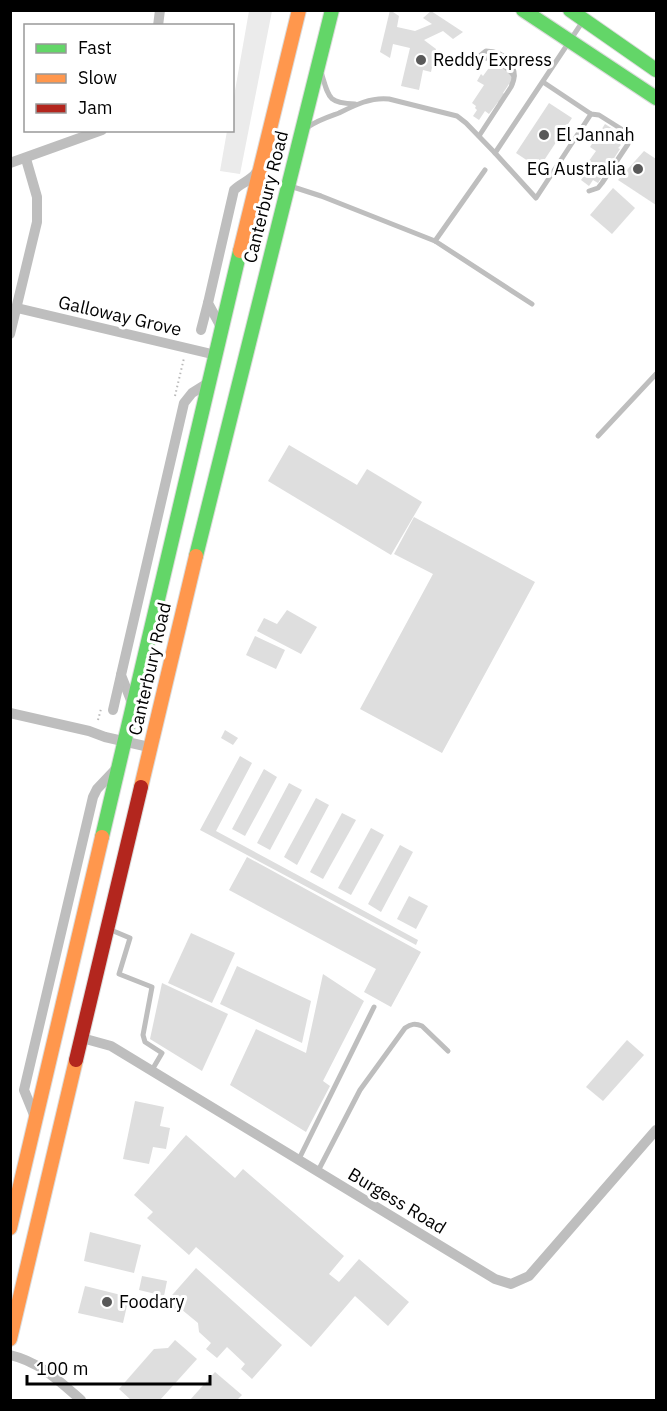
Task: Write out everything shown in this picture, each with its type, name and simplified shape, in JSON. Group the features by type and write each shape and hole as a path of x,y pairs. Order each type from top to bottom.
{"main road":[{"path":"290,49 293,10"},
{"name":"Canterbury Road","path":"229,359 222,329 299,10"},
{"name":"Canterbury Road","path":"10,1339 214,479 229,359 288,185 332,10"},
{"path":"523,10 657,98"},
{"path":"570,10 657,70"},
{"name":"Canterbury Road","path":"10,1228 209,382 229,359"}],"street":[{"path":"10,163 97,132"},
{"path":"10,334 37,222 37,197 26,159"},
{"name":"Canterbury Road","path":"201,330 234,190 241,182 253,177 260,169"},
{"path":"208,303 222,329"},
{"name":"Galloway Grove","path":"17,308 229,359"},
{"name":"Canterbury Road","path":"113,710 184,403 192,393 209,382"},
{"name":"Canterbury Road","path":"121,675 134,706"},
{"path":"10,712 105,737 150,744"},
{"name":"Canterbury Road","path":"37,1120 24,1090 93,797 97,789 120,764"},
{"name":"Burgess Road","path":"82,1038 111,1046 495,1279 511,1284 529,1275 657,1130"},
{"path":"10,1355 34,1363 81,1401"}],"lane":[{"path":"495,153 584,20"},
{"path":"477,58 486,51 498,53 509,60 514,70 511,87 479,136"},
{"path":"319,64 329,96 340,103 357,104"},
{"path":"543,82 591,114 599,115 626,132 628,144 598,188 588,191"},
{"path":"302,133 318,121 357,104 380,98 448,113 465,121 536,198 591,114"},
{"path":"435,241 485,170"},
{"path":"288,185 435,241 532,304"},
{"path":"598,436 657,374"},
{"path":"107,928 130,938 119,974 152,987 143,1035 145,1042 162,1053 152,1072"},
{"path":"298,1161 374,1007"},
{"path":"318,1172 360,1090 405,1028 410,1024 422,1026 448,1051"}],"shaded area":[{"path":"249,11 272,11 240,174 220,171 227,132 234,132 234,96"}],"building":[{"path":"390,10 399,16 397,27 415,31 432,24 423,18 431,11 463,32 453,39 443,31 424,40 436,49 431,72 423,70 419,90 401,86 410,48 393,44 390,58 380,52"},
{"path":"494,61 513,73 513,86 509,84 503,93 507,96 501,104 498,102 489,114 485,111 479,120 473,116 477,110 472,103 484,85 477,81"},
{"name":"El Jannah","path":"549,103 572,118 543,162 538,159 534,165 516,153"},
{"path":"605,124 616,131 618,128 624,133 622,137 616,133 622,138 618,148 620,149 598,183 593,180 589,186 581,180 585,174 581,172 596,151 590,147"},
{"path":"644,151 656,159 656,205 618,180"},
{"path":"613,188 635,208 612,234 590,215"},
{"path":"289,445 357,485 367,469 422,502 391,555 268,481"},
{"path":"414,517 535,582 442,753 360,709 433,574 394,554"},
{"path":"287,610 317,627 301,654 257,631 264,618 277,624"},
{"path":"255,636 285,650 276,669 246,655"},
{"path":"225,730 238,738 233,745 221,738"},
{"path":"240,756 252,763 216,831 418,940 416,945 200,830"},
{"path":"264,769 277,777 245,836 232,829"},
{"path":"289,783 302,790 270,850 257,843"},
{"path":"316,798 329,805 297,865 284,857"},
{"path":"342,813 356,820 323,879 310,872"},
{"path":"371,828 384,835 351,895 338,888"},
{"path":"400,845 413,852 381,912 368,904"},
{"path":"247,857 421,952 391,1007 364,992 376,969 229,890"},
{"path":"409,896 428,906 416,929 397,919"},
{"path":"191,933 235,953 212,1003 168,983"},
{"path":"237,966 311,1001 302,1043 220,1004"},
{"path":"323,974 364,1001 323,1081 330,1086 306,1132 230,1085 256,1029 306,1053"},
{"path":"162,983 228,1014 202,1071 150,1039"},
{"path":"627,1040 644,1055 603,1101 586,1087"},
{"path":"135,1101 164,1107 160,1126 170,1128 166,1149 153,1147 149,1164 123,1159"},
{"path":"186,1135 235,1178 243,1169 344,1256 329,1274 339,1282 359,1259 409,1302 388,1326 355,1296 311,1347 196,1247 189,1255 147,1218 153,1212 134,1195"},
{"path":"90,1232 141,1245 134,1273 84,1261"},
{"path":"196,1268 282,1345 252,1379 241,1369 245,1364 227,1347 217,1358 206,1349 211,1343 199,1332 198,1323 181,1309 176,1311 166,1302"},
{"path":"142,1276 167,1281 164,1296 139,1290"},
{"path":"85,1286 129,1297 123,1323 78,1313"},
{"path":"175,1340 197,1359 160,1400 131,1400 119,1389 154,1349 168,1348"},
{"path":"215,1372 242,1395 237,1400 190,1400"}],"traffic: fast":[{"path":"196,556 332,10"},
{"path":"523,10 656,98"},
{"path":"570,10 656,70"},
{"path":"102,837 240,251"}],"traffic: slow":[{"path":"240,251 299,10"},
{"path":"141,787 196,556"},
{"path":"10,1228 102,837"},
{"path":"10,1339 76,1060"}],"traffic: jam":[{"path":"76,1060 141,787"}],"place":[{"name":"Reddy Express","path":"421,60"},
{"name":"El Jannah","path":"544,135"},
{"name":"EG Australia","path":"638,169"},
{"name":"Foodary","path":"107,1302"}]}
